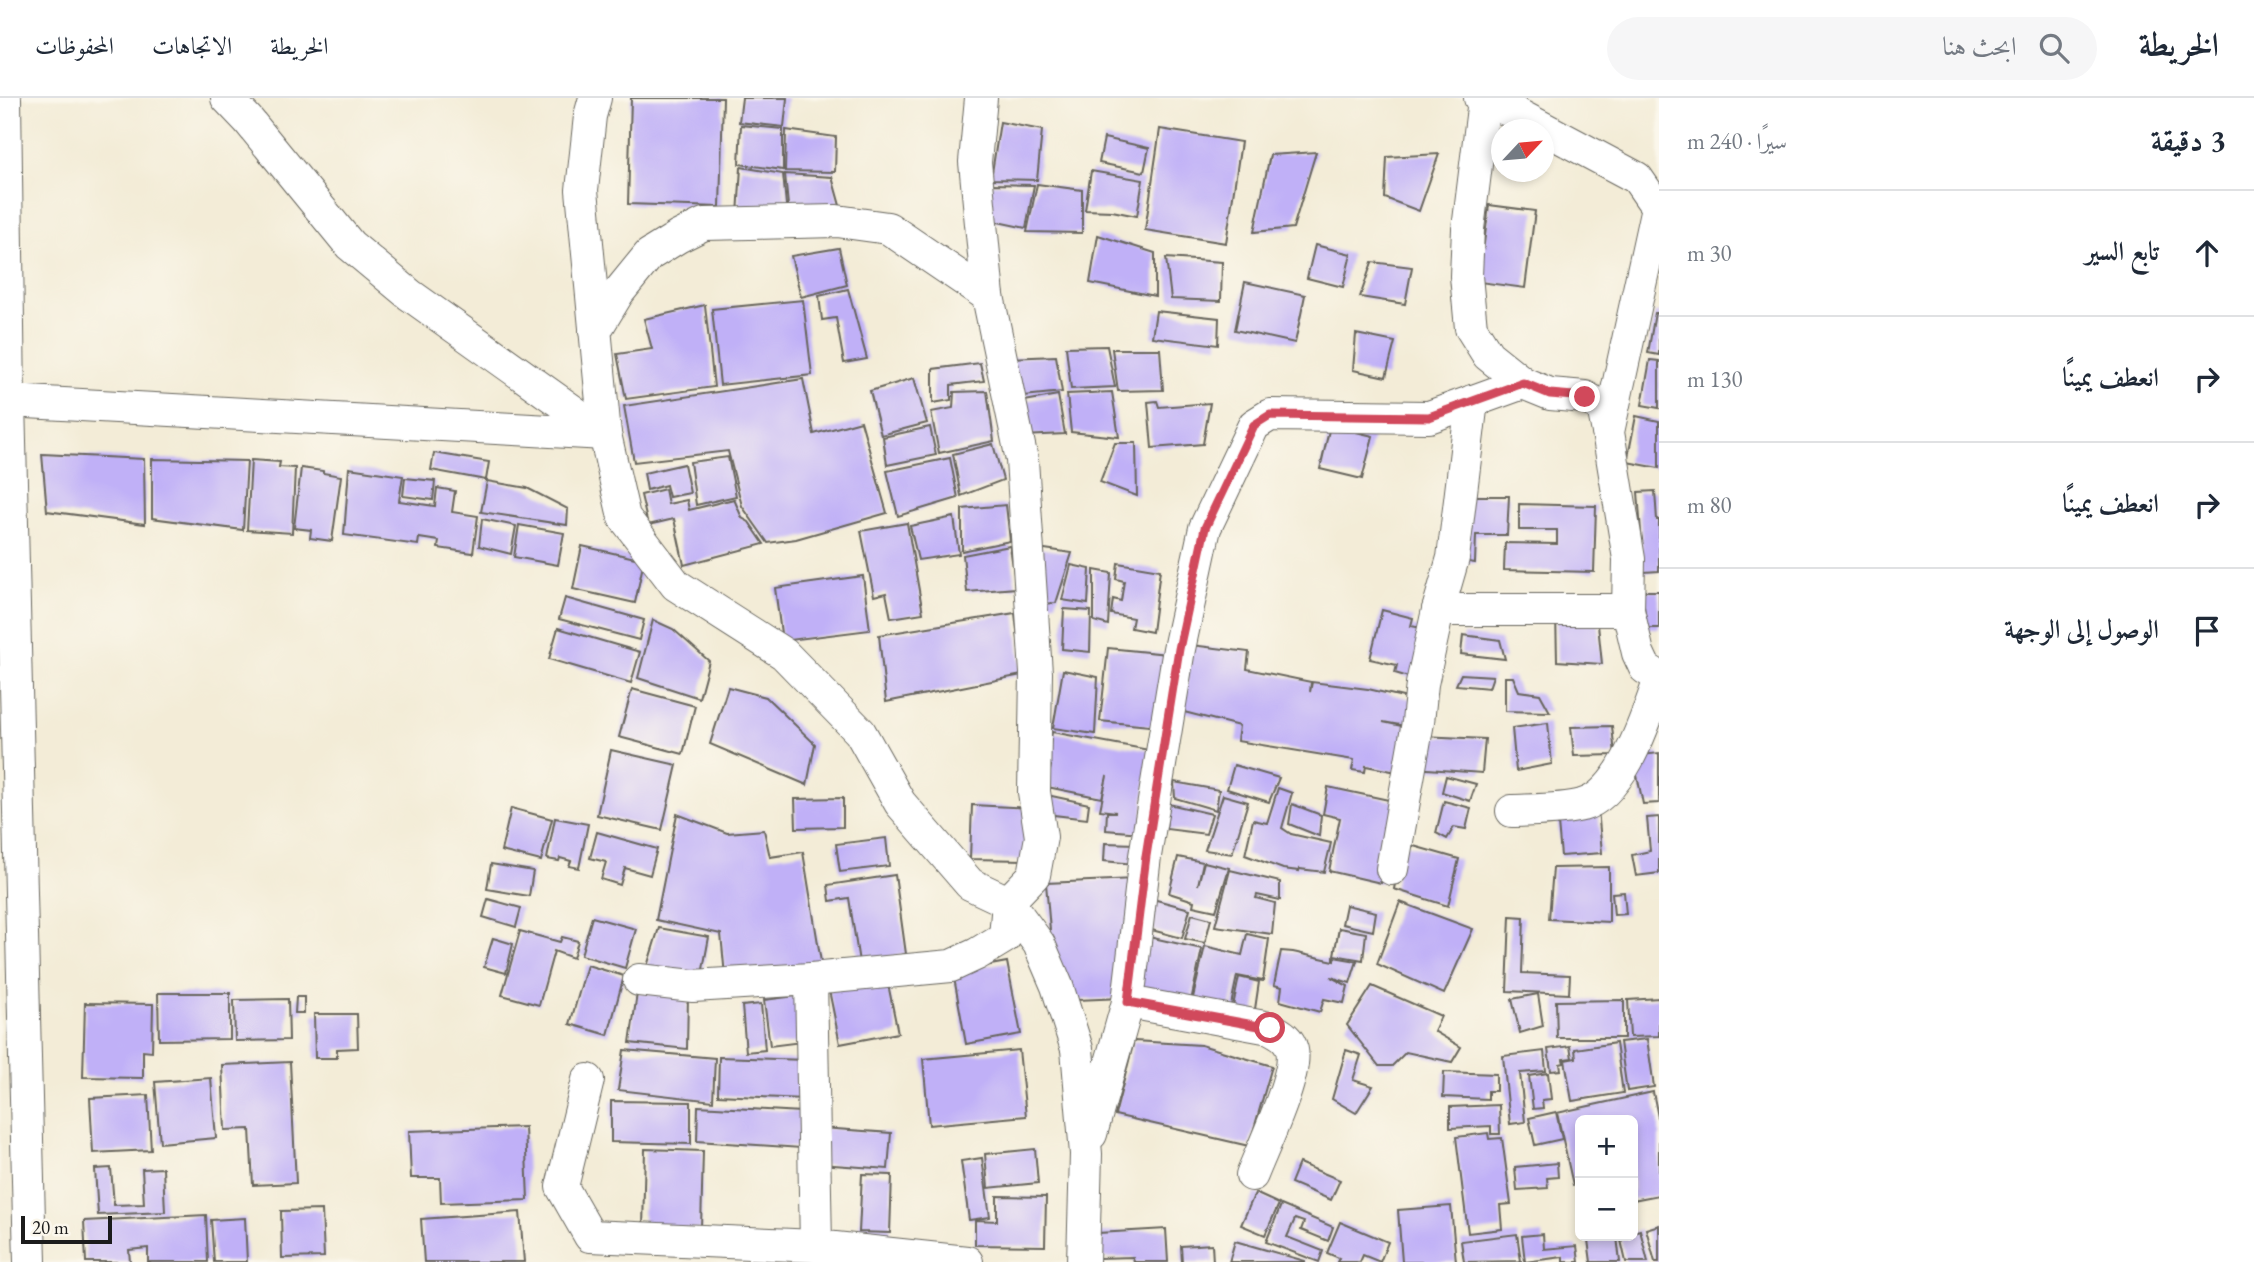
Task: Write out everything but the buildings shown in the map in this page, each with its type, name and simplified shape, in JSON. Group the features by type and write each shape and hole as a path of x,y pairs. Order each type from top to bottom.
{"street":[{"path":"5,98 9,401 30,1262"},
{"path":"227,98 350,245 410,295 605,434"},
{"path":"595,98 590,116 582,190 605,434 624,517 676,585 784,654 860,732 900,803 970,884 1009,902 1039,944 1057,986 1077,1049 1086,1154 1083,1262"},
{"path":"639,980 693,986 811,979 951,965 977,954 1005,937 1009,902 1034,875 1041,838 1034,792 1036,673 1021,460 988,296 975,162 981,98"},
{"path":"1512,811 1583,805 1605,791 1622,772 1645,721 1659,679 1646,668 1637,653 1628,610 1629,559 1603,407 1585,397 1550,394 1523,383 1488,355 1471,328 1466,276 1468,229 1482,99 1517,114 1637,178 1657,207 1608,432"},
{"path":"595,331 618,293 649,255 704,224 837,222 888,228 988,296"},
{"path":"1086,1154 1128,1002 1148,842 1179,649 1205,528 1254,425 1270,415 1429,417 1523,383"},
{"path":"9,401 605,434"},
{"path":"1392,869 1418,722 1422,684 1438,610 1453,558 1472,401"},
{"path":"1438,610 1628,610"},
{"path":"811,979 816,1245"},
{"path":"1128,1002 1270,1028 1286,1037 1293,1052 1290,1079 1252,1175"},
{"path":"588,1080 562,1188 590,1236 816,1245 967,1262"}],"route":[{"path":"1270,1028 1128,1002 1146,856 1179,649 1205,528 1254,425 1270,415 1429,417 1523,383 1550,394 1585,397"}]}
